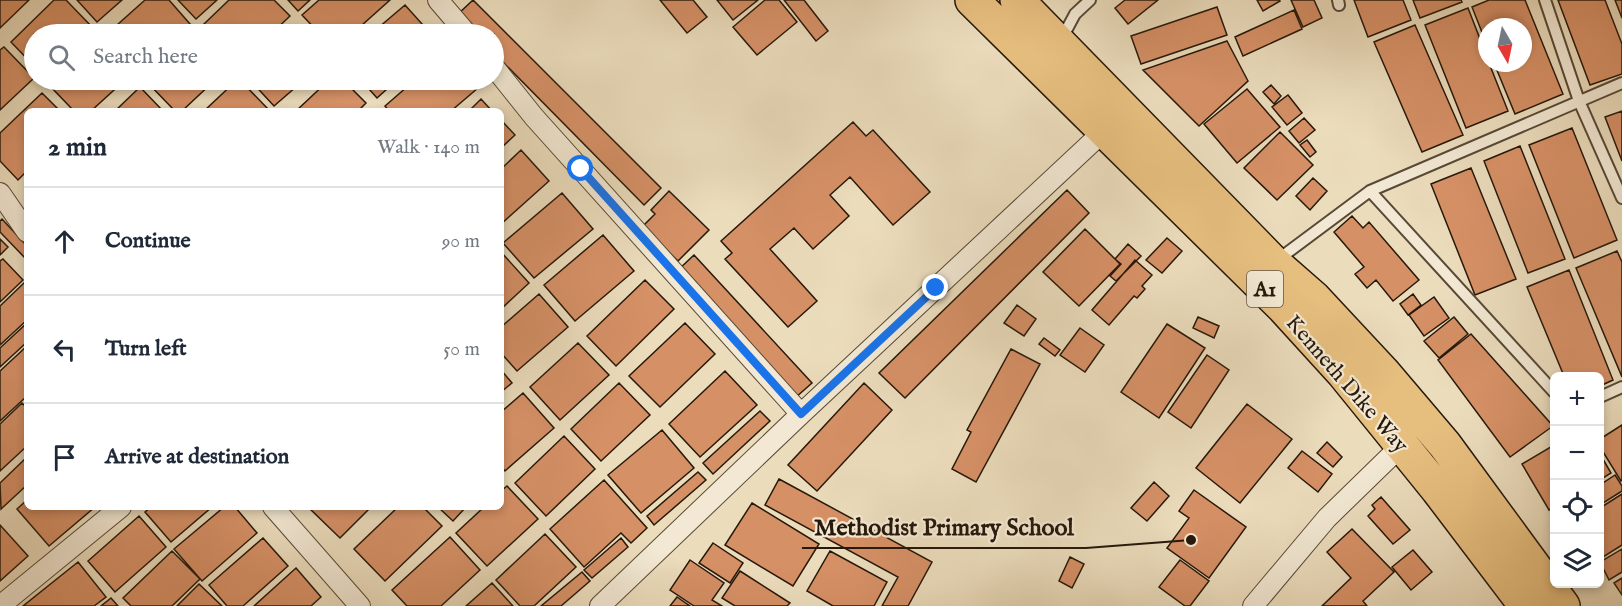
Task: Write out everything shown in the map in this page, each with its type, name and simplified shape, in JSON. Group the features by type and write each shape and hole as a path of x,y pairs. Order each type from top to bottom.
{"highway":[{"name":"Kenneth Dike Way","path":"972,0 1283,307 1402,445 1526,606"},
{"name":"Kenneth Dike Way","path":"1017,0 1274,263 1314,298 1383,372 1445,445 1563,606"}],"street":[{"path":"438,0 458,24"},
{"path":"504,80 534,117 801,414"},
{"path":"600,606 801,414 1104,131"},
{"path":"0,193 24,228"},
{"path":"1253,606 1327,518 1402,445"},
{"path":"0,606 117,510"},
{"path":"276,510 360,606"}],"lane":[{"path":"1060,42 1076,14 1090,0"},
{"path":"1545,0 1579,101 1622,198"},
{"path":"1274,263 1370,191 1622,83"},
{"path":"1370,191 1550,388"},
{"path":"1604,395 1622,387"}],"building":[{"path":"0,0 29,0 0,28"},
{"path":"54,0 66,0 89,24 29,24"},
{"path":"77,0 122,0 97,22"},
{"path":"145,0 169,0 190,24 118,24"},
{"path":"178,0 217,0 196,19"},
{"path":"229,0 274,0 290,16 282,24 204,24"},
{"path":"288,0 310,0 298,11"},
{"path":"319,0 390,0 363,24 311,24 302,15"},
{"path":"473,0 497,24 464,24 456,16"},
{"path":"660,0 693,0 707,17 687,33"},
{"path":"717,0 758,0 733,20"},
{"path":"765,0 779,0 797,22 757,55 733,27"},
{"path":"784,0 804,0 828,31 816,41"},
{"path":"1125,0 1158,0 1128,24 1115,8"},
{"path":"1257,0 1279,0 1280,1 1263,11"},
{"path":"1291,0 1314,0 1322,18 1303,27"},
{"path":"1354,0 1403,0 1411,20 1368,37"},
{"path":"1413,0 1461,0 1462,2 1420,18"},
{"path":"1489,0 1525,0 1563,94 1515,114 1498,72 1532,72 1532,18 1478,18 1478,22 1472,7"},
{"path":"1558,0 1605,0 1622,44 1622,74 1590,85"},
{"path":"1615,0 1622,0 1622,18"},
{"path":"405,5 422,24 383,24"},
{"path":"1217,7 1227,35 1141,64 1131,36"},
{"path":"1468,8 1478,34 1478,72 1493,72 1508,111 1466,128 1425,25"},
{"path":"1294,10 1302,29 1243,56 1235,37"},
{"path":"1415,25 1463,135 1422,152 1374,42"},
{"path":"24,29 24,56 11,42"},
{"path":"504,31 661,188 644,205 504,63"},
{"path":"1227,41 1248,81 1199,126 1143,70"},
{"path":"4,47 24,68 24,87 0,110 0,50"},
{"path":"1271,85 1281,96 1274,104 1263,92"},
{"path":"1247,89 1280,127 1237,163 1204,124"},
{"path":"54,90 114,90 94,108 71,108"},
{"path":"137,90 143,90 160,108 118,108"},
{"path":"155,90 204,90 185,108 172,108"},
{"path":"226,90 250,90 267,108 207,108"},
{"path":"259,90 292,90 274,106"},
{"path":"318,90 353,90 366,103 361,108 299,108"},
{"path":"370,90 386,90 377,98"},
{"path":"403,90 476,90 455,108 387,108 385,106"},
{"path":"42,93 57,108 26,108"},
{"path":"1288,95 1302,113 1287,125 1272,107"},
{"path":"481,99 489,108 472,108"},
{"path":"24,110 24,174 18,180 0,161 0,133"},
{"path":"1622,111 1622,161 1605,117"},
{"path":"1304,118 1315,130 1299,143 1289,131"},
{"path":"853,122 866,136 873,130 930,192 893,225 850,177 830,195 849,216 813,249 794,228 770,249 817,301 788,327 725,259 732,253 721,241"},
{"path":"504,123 515,135 504,145"},
{"path":"1572,128 1617,240 1574,258 1529,145"},
{"path":"1280,132 1313,165 1277,200 1244,168"},
{"path":"1307,140 1316,152 1310,157 1300,145"},
{"path":"1520,146 1565,259 1528,273 1484,161"},
{"path":"521,150 549,181 504,221 504,166"},
{"path":"1471,168 1516,279 1475,295 1431,184"},
{"path":"1313,178 1327,191 1310,210 1296,196"},
{"path":"1067,190 1089,213 905,398 879,373"},
{"path":"669,191 709,230 678,261 642,227 655,214 651,210"},
{"path":"562,193 593,229 534,278 504,242"},
{"path":"1352,216 1363,228 1369,222 1419,280 1393,301 1376,280 1367,288 1355,274 1364,267 1334,232"},
{"path":"2,219 24,243 24,257 0,232"},
{"path":"1085,229 1120,264 1079,306 1043,272"},
{"path":"603,235 634,271 575,321 544,285"},
{"path":"1167,238 1182,251 1162,273 1146,260"},
{"path":"0,239 8,247 0,255"},
{"path":"1128,244 1141,256 1116,281 1110,276 1121,264 1115,259"},
{"path":"1617,251 1622,262 1622,377 1576,268"},
{"path":"504,255 529,283 504,306"},
{"path":"694,255 812,383 795,398 677,271"},
{"path":"3,259 23,280 0,302 0,261"},
{"path":"1135,260 1152,275 1142,286 1145,289 1137,298 1134,296 1109,325 1092,310"},
{"path":"1569,270 1613,380 1604,384 1604,372 1562,372 1527,287"},
{"path":"645,280 674,309 616,366 587,336"},
{"path":"24,283 24,323 0,345 0,306"},
{"path":"539,294 568,327 517,371 504,356 504,324"},
{"path":"1413,294 1421,305 1408,315 1400,304"},
{"path":"1434,297 1449,318 1424,336 1409,315"},
{"path":"1017,305 1036,319 1024,336 1004,323"},
{"path":"1198,317 1219,326 1214,338 1193,328"},
{"path":"1454,317 1468,334 1439,358 1424,341"},
{"path":"685,323 715,354 660,407 629,376"},
{"path":"1167,324 1205,348 1159,418 1121,392"},
{"path":"24,326 24,345 0,367 0,348"},
{"path":"1080,328 1104,345 1085,372 1060,355"},
{"path":"1471,334 1550,423 1550,428 1510,457 1438,360"},
{"path":"1044,338 1060,350 1055,356 1039,344"},
{"path":"578,343 609,375 560,420 530,387"},
{"path":"24,349 24,399 0,421 0,371"},
{"path":"1011,349 1040,364 976,482 952,469 971,432 967,430"},
{"path":"1207,355 1229,370 1191,428 1168,412"},
{"path":"725,371 757,405 700,457 669,424"},
{"path":"504,374 512,383 504,390"},
{"path":"619,383 650,415 601,461 571,429"},
{"path":"864,383 892,410 817,491 788,465"},
{"path":"523,393 554,428 505,471 504,470 504,409"},
{"path":"22,403 24,405 24,449 0,471 0,424"},
{"path":"1247,404 1292,439 1240,503 1196,468"},
{"path":"760,411 770,421 713,474 703,463"},
{"path":"1622,425 1621,481 1604,453 1604,436"},
{"path":"662,430 694,468 641,513 608,475"},
{"path":"564,436 595,469 546,516 515,483"},
{"path":"1327,442 1342,457 1333,467 1317,453"},
{"path":"1550,447 1549,510 1522,464"},
{"path":"1302,451 1332,474 1318,492 1288,468"},
{"path":"24,460 24,488 1,509 0,483"},
{"path":"1604,461 1611,473 1604,477"},
{"path":"698,472 706,480 654,525 647,516"},
{"path":"1615,475 1622,486 1622,491 1604,502 1604,482"},
{"path":"779,479 932,562 908,606 882,606 898,577 765,505"},
{"path":"604,480 647,528 631,543 621,533 584,567 550,529"},
{"path":"1154,482 1169,496 1147,521 1131,508"},
{"path":"507,486 538,519 487,566 456,533 481,510 504,510 504,488"},
{"path":"1194,490 1246,527 1209,578 1167,548 1189,518 1179,511"},
{"path":"1622,494 1622,545 1604,556 1604,534 1604,505"},
{"path":"1381,497 1410,530 1393,544 1368,516 1375,509 1372,505"},
{"path":"24,503 24,510 91,510 49,546 17,509"},
{"path":"752,503 819,544 793,586 725,545"},
{"path":"147,510 208,510 171,542 145,512"},
{"path":"220,510 238,510 257,533 202,581 174,549"},
{"path":"311,510 368,510 340,538"},
{"path":"395,510 426,510 442,526 385,581 354,549"},
{"path":"441,510 463,510 453,521"},
{"path":"139,516 166,547 115,592 88,561"},
{"path":"0,525 28,556 0,581"},
{"path":"1352,529 1394,572 1363,601 1367,606 1322,606 1351,578 1327,552"},
{"path":"545,534 576,567 534,606 520,606 496,580"},
{"path":"450,537 480,570 441,606 407,606 392,590"},
{"path":"263,538 288,566 243,606 227,606 209,585"},
{"path":"621,538 628,547 592,578 584,570"},
{"path":"713,543 743,563 730,583 699,563"},
{"path":"1622,549 1622,572 1609,580 1604,570 1604,560"},
{"path":"1413,550 1432,572 1411,590 1392,567"},
{"path":"172,551 200,579 172,606 131,606 123,598"},
{"path":"830,551 887,582 874,606 833,606 807,591"},
{"path":"1070,557 1084,564 1072,588 1059,581"},
{"path":"690,560 724,583 712,600 722,606 694,606 670,590"},
{"path":"1180,560 1209,581 1190,606 1185,606 1159,587"},
{"path":"78,562 106,597 94,606 23,606"},
{"path":"296,568 321,597 311,606 254,606"},
{"path":"740,571 790,603 787,606 735,606 722,598"},
{"path":"582,572 590,581 561,606 541,606"},
{"path":"1622,578 1622,595 1614,583"},
{"path":"492,583 513,606 466,606"},
{"path":"199,584 222,606 177,606"},
{"path":"677,597 690,606 670,606"},
{"path":"111,598 118,606 101,606"}],"place":[{"name":"Methodist Primary School","path":"1191,540"}],"route":[{"path":"581,169 801,414 936,288"}]}
